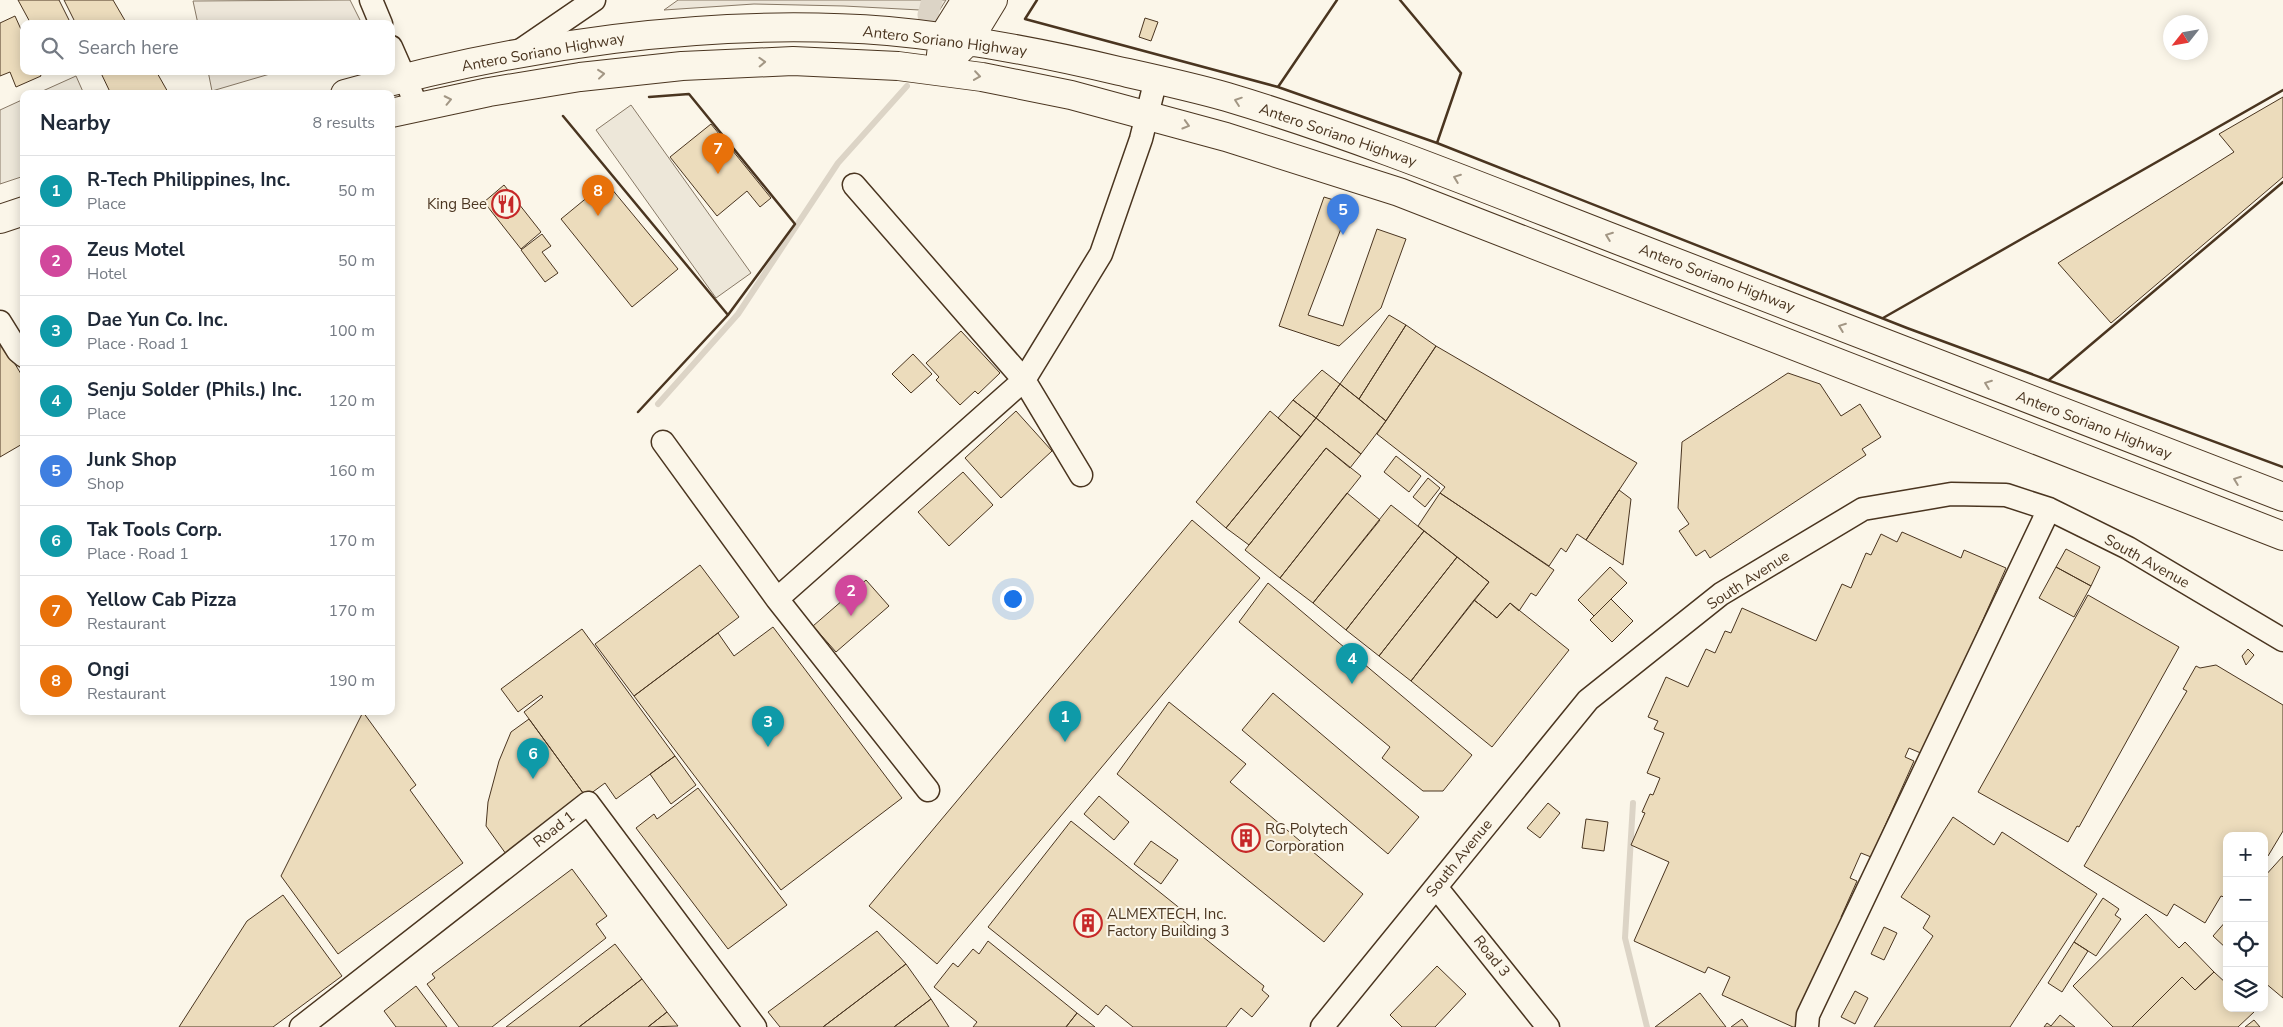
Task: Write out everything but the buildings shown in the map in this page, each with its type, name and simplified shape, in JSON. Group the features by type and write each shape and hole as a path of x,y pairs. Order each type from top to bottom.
{"main road":[{"path":"939,71 956,39 966,0"},
{"path":"956,39 993,0"},
{"name":"Antero Soriano Highway","path":"361,90 405,78 512,56 615,39 674,32 734,29 865,30 956,39 1061,57 1226,97 1386,150 2283,497"},
{"name":"Antero Soriano Highway","path":"395,112 571,78 682,66 752,62 827,61 898,66 1007,81 1148,114 1319,165 1399,192 2283,536"},
{"path":"0,219 20,213"}],"street":[{"path":"371,0 379,20"},
{"path":"512,56 594,0"},
{"path":"395,56 418,106"},
{"path":"777,599 1024,380 1101,254 1148,114 1156,79"},
{"path":"854,186 1024,380 1081,475"},
{"path":"0,322 20,353"},
{"path":"663,442 777,599 928,790"},
{"name":"South Avenue","path":"1322,1027 1588,700 1721,594 1863,509 1951,494 2006,496 2049,509 2128,548 2283,640"},
{"path":"1807,1027 1808,1015 2049,509"},
{"name":"Road 1","path":"301,1027 588,803 755,1027"},
{"name":"Road 3","path":"1436,886 1548,1027"}],"shaded area":[{"path":"350,0 360,20 197,20 193,1"},
{"path":"678,0 946,0 939,11 754,4 664,10"},
{"path":"209,75 266,75 215,90 212,90"},
{"path":"76,76 82,90 45,90"},
{"path":"20,101 20,177 0,184 0,110"},
{"path":"631,105 751,273 716,298 596,130"}],"waterway":[{"path":"928,15 932,0"},
{"path":"658,404 738,314 838,163 907,86"},
{"path":"1633,803 1625,938 1647,1027"}],"wall":[{"path":"1037,0 1025,19 1278,87"},
{"path":"1337,0 1278,87 1437,143 1907,328 2283,467"},
{"path":"1400,0 1461,73 1437,143"},
{"path":"1883,318 2283,90"},
{"path":"638,412 728,315 795,224 689,94 649,97"},
{"path":"563,116 728,315"},
{"path":"2049,380 2283,182"}],"place":[{"name":"Yellow Cab Pizza","path":"718,174"},
{"name":"King Bee","path":"506,204"},
{"name":"Ongi","path":"598,216"},
{"name":"Junk Shop","path":"1343,235"},
{"name":"Zeus Motel","path":"851,616"},
{"name":"Senju Solder (Phils.) Inc.","path":"1352,684"},
{"name":"R-Tech Philippines, Inc.","path":"1065,742"},
{"name":"Dae Yun Co. Inc.","path":"768,747"},
{"name":"Tak Tools Corp.","path":"533,779"},
{"name":"RG Polytech Corporation","path":"1246,838"},
{"name":"ALMEXTECH, Inc. Factory Building 3","path":"1088,923"}]}
